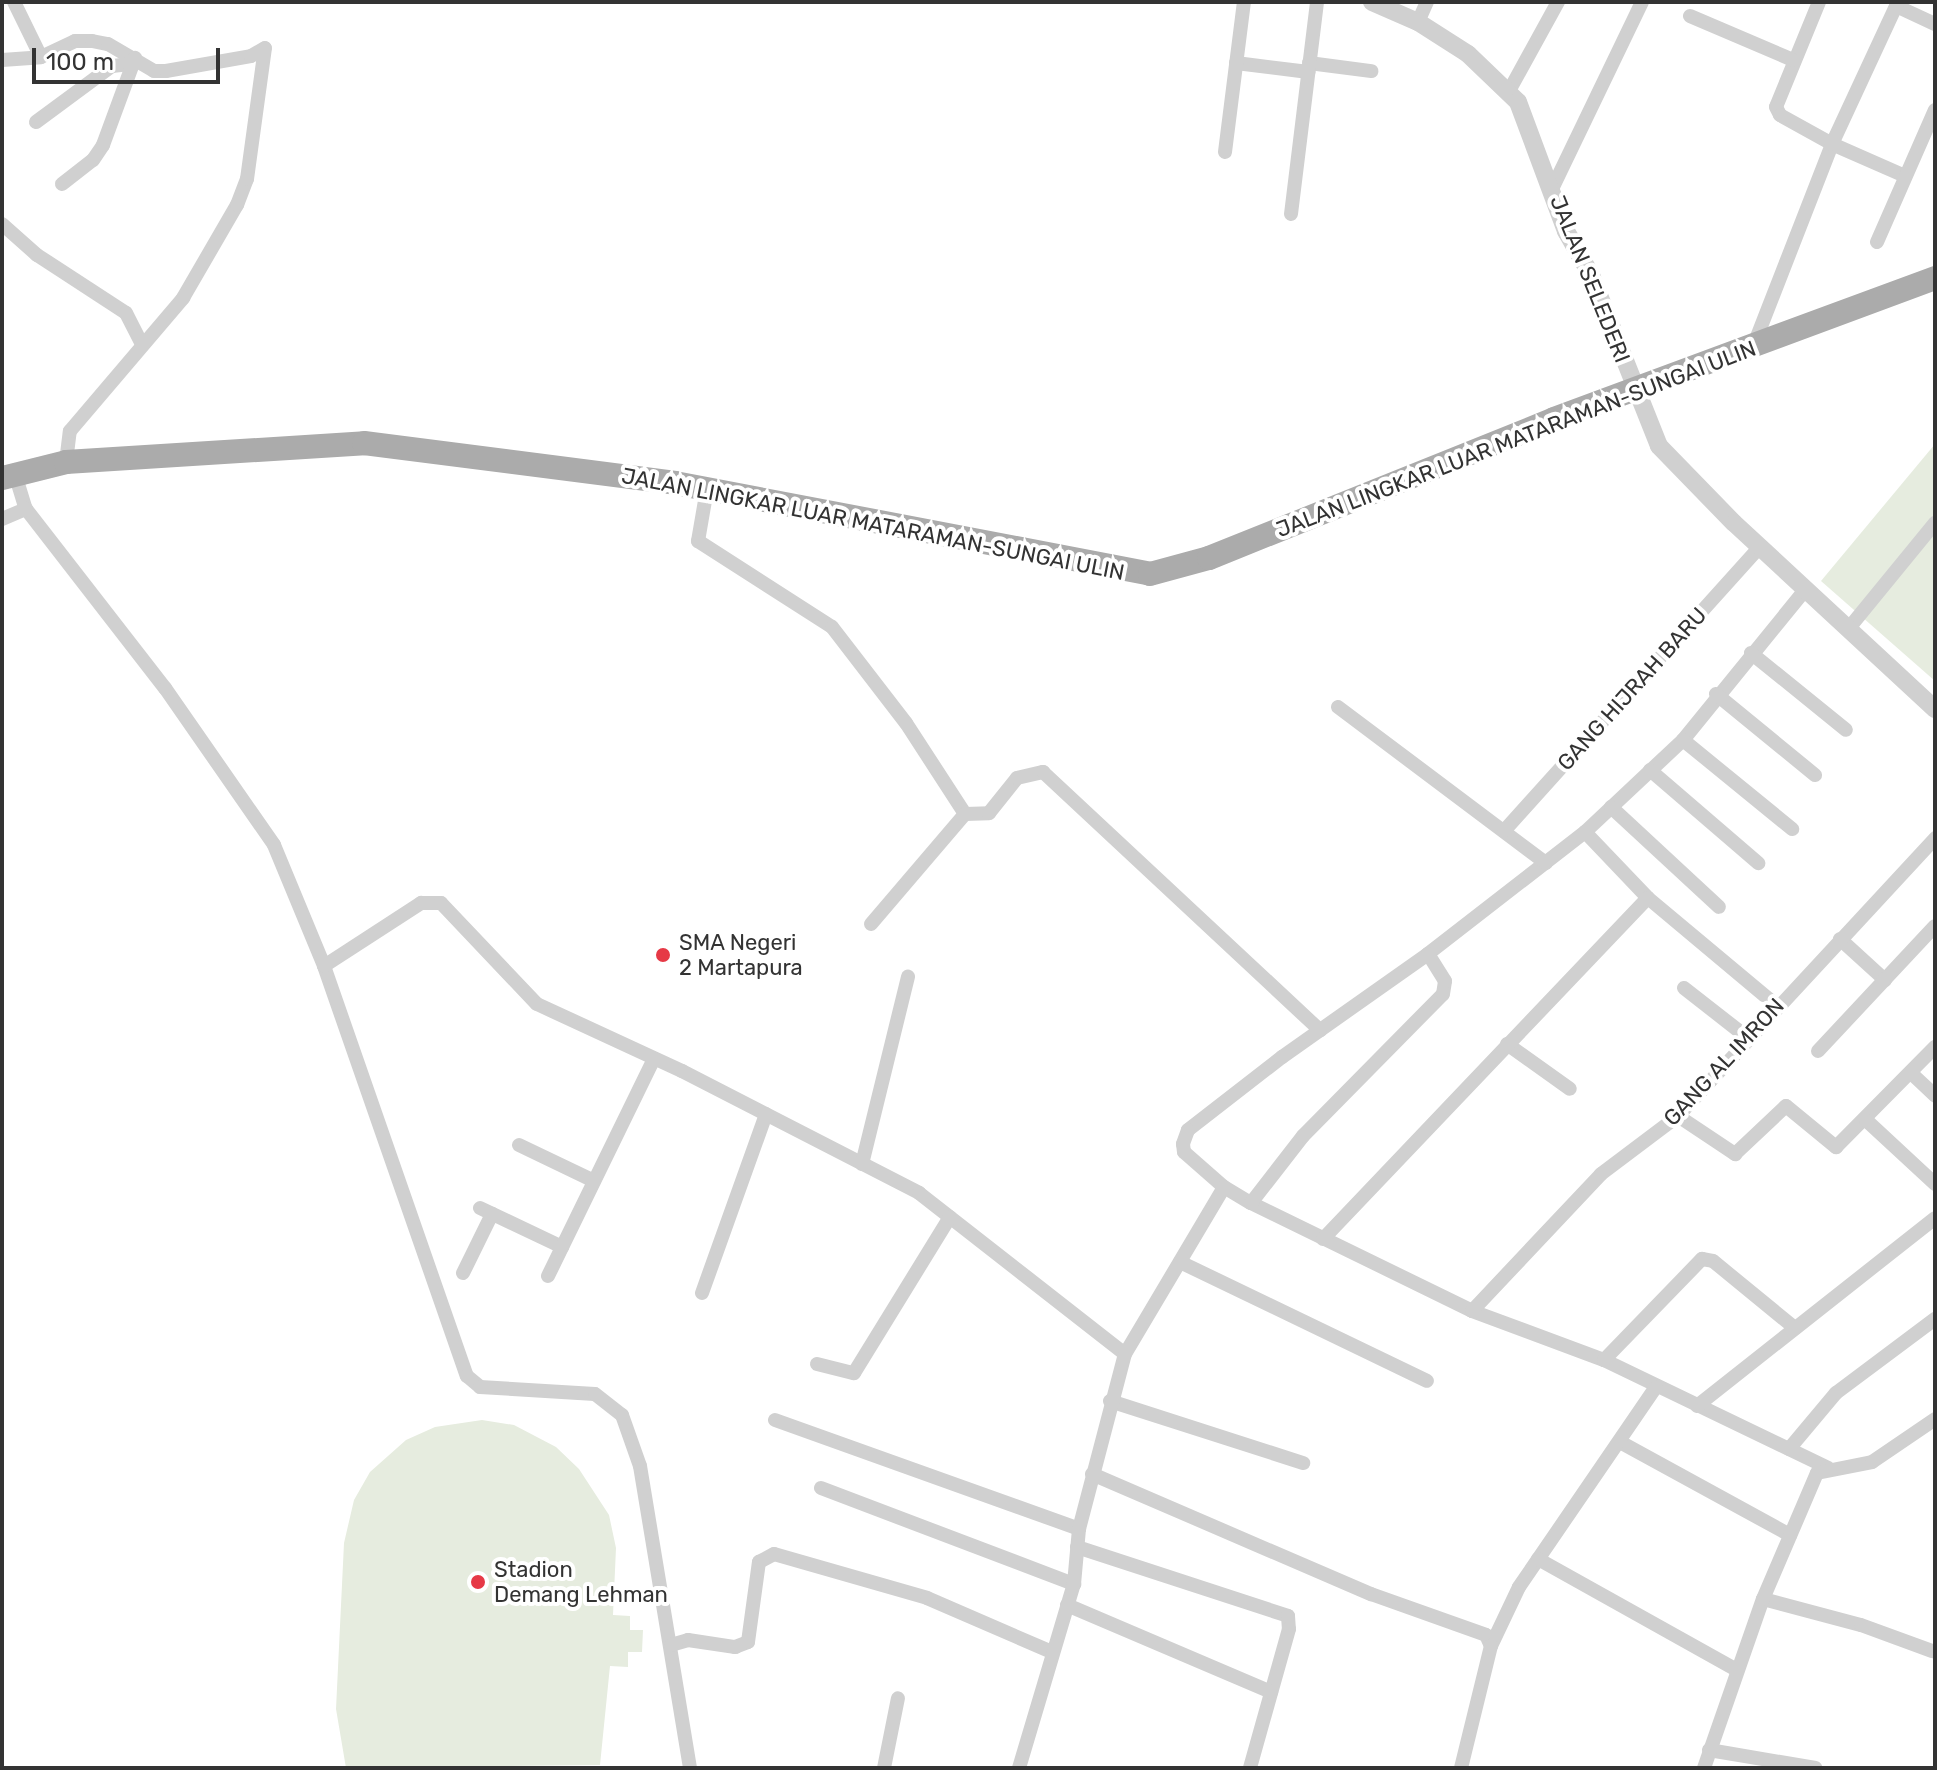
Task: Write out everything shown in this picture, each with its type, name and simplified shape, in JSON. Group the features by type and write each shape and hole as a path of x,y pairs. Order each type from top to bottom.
{"main road":[{"name":"JALAN LINGKAR LUAR MATARAMAN-SUNGAI ULIN","path":"8,476 66,462 364,443 707,489 1150,574 1209,558 1634,390 1935,278"}],"street":[{"path":"14,2 41,57"},
{"path":"1225,152 1244,2"},
{"path":"1291,214 1317,2"},
{"name":"JALAN SELEDERI","path":"1372,2 1418,22 1509,91 1527,118 1566,231 1591,275 1634,390 1659,446 1805,590 1935,709"},
{"path":"1418,22 1427,2"},
{"path":"1509,91 1558,2"},
{"path":"1553,187 1642,2"},
{"path":"1819,2 1776,107 1780,115 1832,144 1905,176"},
{"path":"1753,348 1832,144 1897,4 1935,24"},
{"path":"1690,16 1793,60"},
{"path":"2,60 41,57 83,41 108,44 154,71 166,71 251,56 265,48 247,179 237,205 183,298 141,342 70,431 66,462"},
{"path":"36,122 112,66 134,61"},
{"path":"62,184 93,160 103,145 134,61"},
{"path":"1236,63 1371,71"},
{"path":"1877,242 1935,110"},
{"path":"2,224 37,255 126,313 141,342"},
{"path":"8,476 26,509 263,826 324,966 467,1376 480,1387 595,1394 622,1415 640,1466 690,1768"},
{"path":"707,489 698,541 832,627 906,723 965,814"},
{"path":"2,519 26,509"},
{"path":"1849,628 1935,523"},
{"name":"GANG HIJRAH BARU","path":"1504,831 1760,547"},
{"path":"1805,590 1716,694 1683,740 1585,832 1428,954 1320,1030 1188,1130 1184,1152 1224,1187 1323,1239 1472,1311 1604,1360 1828,1468"},
{"path":"1751,653 1846,730"},
{"path":"1716,694 1815,775"},
{"path":"1338,707 1546,863"},
{"path":"1683,740 1792,829"},
{"path":"1650,770 1758,863"},
{"path":"871,924 965,814 989,813 1017,778 1043,772 1320,1030"},
{"path":"1611,807 1719,907"},
{"path":"1585,832 1648,898 1777,1006"},
{"name":"GANG AL IMRON","path":"1472,1311 1601,1174 1678,1116 1935,838"},
{"path":"1323,1239 1648,898"},
{"path":"324,966 421,903 434,900 537,1004 766,1114 919,1193 1125,1354"},
{"path":"1818,1051 1935,926"},
{"path":"1840,939 1885,980"},
{"path":"1251,1203 1303,1136 1443,994 1445,981 1428,954"},
{"path":"862,1164 908,977"},
{"path":"1684,988 1748,1038"},
{"path":"1507,1044 1570,1089"},
{"path":"1678,1116 1735,1154 1786,1106 1836,1147 1935,1047"},
{"path":"548,1276 654,1059"},
{"path":"1911,1073 1935,1095"},
{"path":"702,1293 766,1114"},
{"path":"1866,1120 1935,1184"},
{"path":"519,1145 594,1181"},
{"path":"1019,1768 1074,1584 1079,1529 1110,1401 1125,1354 1224,1187"},
{"path":"463,1273 486,1211 562,1247"},
{"path":"817,1364 854,1373 950,1217"},
{"path":"1697,1406 1935,1218"},
{"path":"1604,1360 1694,1263 1708,1258 1795,1328"},
{"path":"1180,1262 1427,1381"},
{"path":"1789,1449 1836,1393 1935,1319"},
{"path":"1461,1768 1491,1646 1538,1559 1656,1387"},
{"path":"1110,1401 1303,1463"},
{"path":"775,1420 1079,1529"},
{"path":"1704,1768 1763,1599 1817,1473 1828,1468 1872,1462 1932,1427"},
{"path":"1620,1442 1790,1535"},
{"path":"1092,1474 1371,1594 1486,1635 1491,1646"},
{"path":"821,1488 1074,1584"},
{"path":"1077,1547 1288,1616 1250,1768"},
{"path":"671,1645 688,1640 735,1647 748,1642 759,1562 774,1554 927,1598 1052,1652"},
{"path":"1538,1559 1737,1670"},
{"path":"1763,1599 1861,1625 1932,1651"},
{"path":"1067,1605 1271,1692"},
{"path":"884,1768 898,1698"},
{"path":"1709,1750 1815,1768"}],"shaded area":[{"path":"1935,444 1935,681 1821,581"},
{"name":"Stadion Demang Lehman","path":"482,1420 514,1425 556,1447 579,1469 609,1515 616,1548 613,1615 630,1616 630,1630 643,1630 642,1652 628,1652 628,1667 610,1666 600,1765 346,1768 336,1709 344,1543 354,1500 370,1472 406,1440 435,1427"}],"place":[{"name":"SMA Negeri 2 Martapura","path":"663,955"},
{"name":"Stadion Demang Lehman","path":"478,1582"}]}
